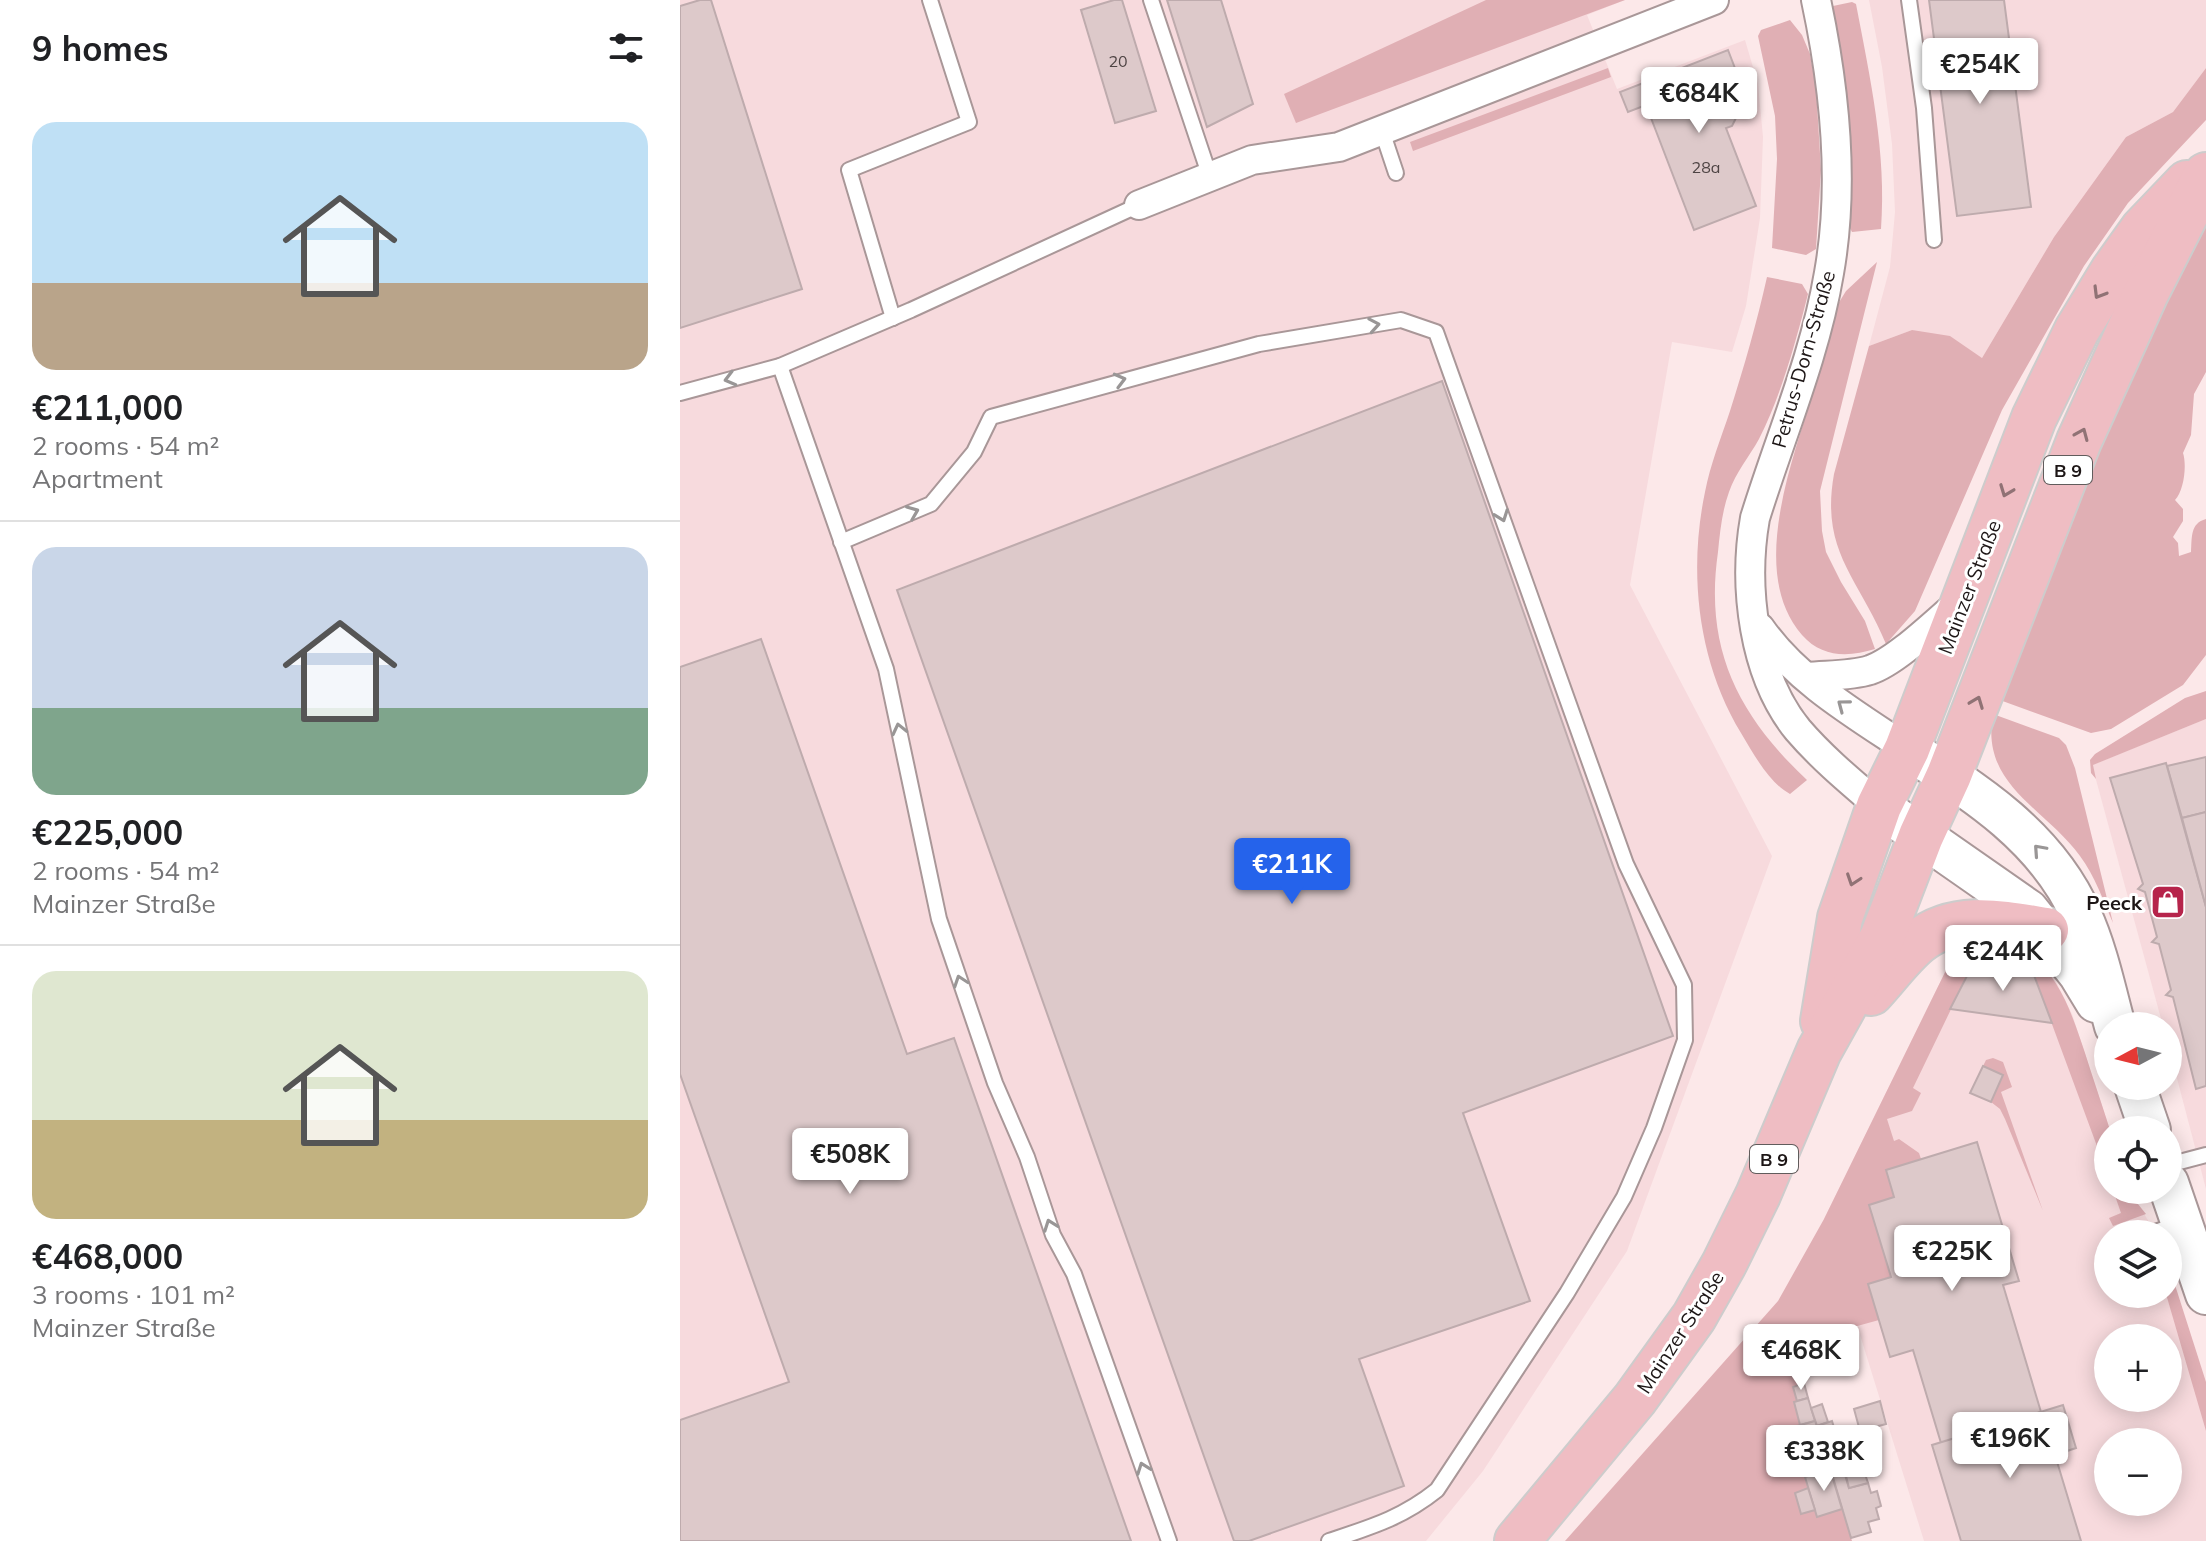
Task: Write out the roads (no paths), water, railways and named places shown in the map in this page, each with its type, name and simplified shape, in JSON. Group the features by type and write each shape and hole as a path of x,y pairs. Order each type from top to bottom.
{"main road":[{"name":"Mainzer Straße","path":"1819,1051 1840,918 1879,806 1907,749 2034,418 2077,330 2113,271 2143,229 2206,164"},
{"name":"Mainzer Straße","path":"1517,1541 1635,1399 1694,1317 1758,1195 1819,1051 1882,938 2079,441 2122,345 2206,175"},
{"name":"Petrus-Dorn-Straße","path":"1907,749 1949,775 2002,815 2036,846 2059,874 2081,915 2109,1012"},
{"name":"Petrus-Dorn-Straße","path":"1879,806 2028,910 2079,974 2104,1012"},
{"path":"1819,1051 1917,943 1933,932 1962,923 1982,922 2046,930"},
{"path":"2168,1204 2168,1227 2206,1294"}],"street":[{"path":"1139,205 1252,160 1339,147 1714,0"},
{"name":"Petrus-Dorn-Straße","path":"1816,0 1830,74 1835,128 1832,252 1821,312 1807,362 1755,518 1750,566 1755,619 1764,660 1780,704 1817,750 1879,806"},
{"path":"1807,677 1873,669 1889,660 1964,598"},
{"name":"Petrus-Dorn-Straße","path":"1755,619 1770,642 1807,677 1907,749"}],"lane":[{"path":"893,318 849,170 969,122 930,0"},
{"path":"1151,0 1210,177"},
{"path":"1909,0 1924,108 1934,240"},
{"path":"1382,131 1396,173"},
{"path":"680,393 780,366 893,318 1139,205"},
{"path":"841,542 931,504 974,452 991,417 1259,344 1401,320 1436,332 1626,864 1684,985 1685,1040 1654,1128 1624,1197 1567,1293 1437,1490 1390,1521 1329,1541"},
{"path":"780,366 886,669 939,919 995,1083 1027,1157 1053,1235 1074,1274 1169,1541"},
{"path":"2182,1161 2206,1155"}],"place":[{"name":"Peeck","path":"2168,902"}]}
